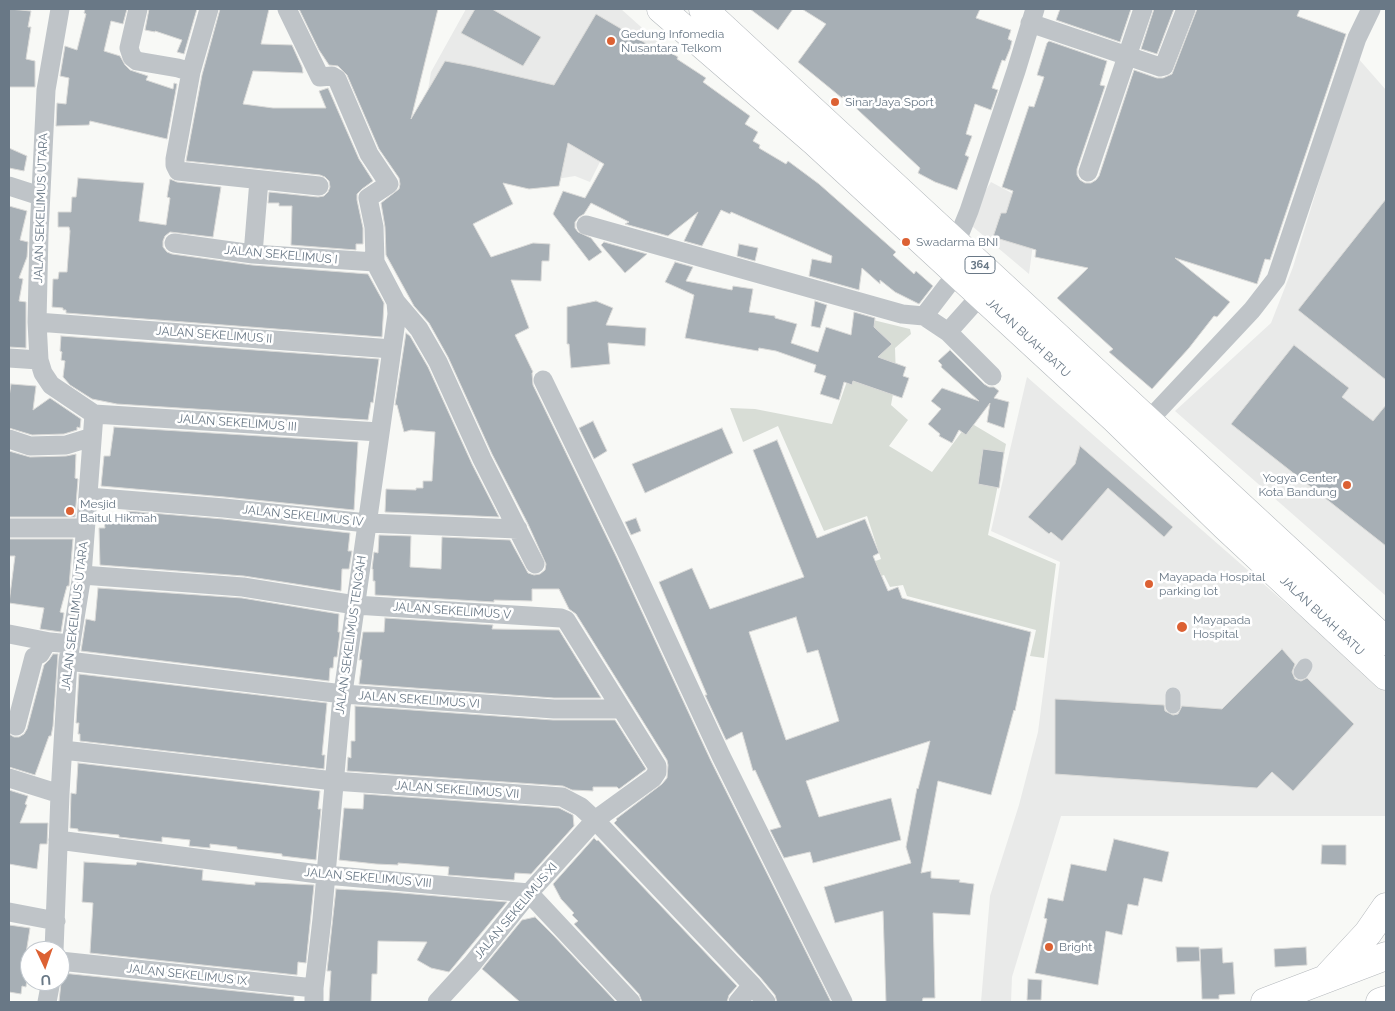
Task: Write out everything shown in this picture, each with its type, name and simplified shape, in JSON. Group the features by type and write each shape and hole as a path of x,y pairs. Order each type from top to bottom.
{"main road":[{"name":"JALAN BUAH BATU","path":"661,9 816,143 981,295 1131,415 1386,641"},
{"name":"JALAN BUAH BATU","path":"716,14 956,243 1131,415 1225,526 1386,676"},
{"path":"1324,980 1368,933 1386,907"},
{"path":"1265,1002 1386,956"},
{"path":"1380,1002 1386,1000"}],"street":[{"name":"JALAN SEKELIMUS UTARA","path":"55,941 60,794 70,652 82,575 94,414 51,385 43,373 39,360 37,322 40,196 46,90 60,9"},
{"path":"138,9 129,48 132,56 137,61 191,72"},
{"path":"209,9 191,72 175,165 178,170 319,186"},
{"path":"287,9 320,77 332,76 338,79 369,154 389,184 368,198 379,268"},
{"path":"1088,172 1143,9"},
{"path":"956,243 975,192 1033,16 1160,67 1164,66 1186,9"},
{"path":"1131,415 1252,310 1276,279 1357,38 1371,9"},
{"path":"253,254 259,180"},
{"path":"9,186 40,196"},
{"path":"586,225 902,314 924,316 948,332 992,376"},
{"name":"JALAN SEKELIMUS I","path":"174,243 379,268"},
{"name":"JALAN SEKELIMUS TENGAH","path":"314,995 343,694 397,314 396,302 379,268"},
{"path":"924,316 958,273"},
{"path":"948,332 981,295"},
{"path":"396,302 419,329 438,362 482,459 535,564"},
{"name":"JALAN SEKELIMUS II","path":"37,322 392,349"},
{"path":"9,358 39,360"},
{"path":"543,380 626,551 721,756 843,1002"},
{"name":"JALAN SEKELIMUS III","path":"94,414 379,432"},
{"path":"9,440 30,446 66,445 92,437"},
{"name":"JALAN SEKELIMUS IV","path":"88,497 224,508 367,523 518,529"},
{"path":"9,528 85,528"},
{"name":"JALAN SEKELIMUS V","path":"82,575 243,587 355,605 561,618 566,620 657,766 657,772 653,778 595,820"},
{"name":"JALAN SEKELIMUS VI","path":"9,634 50,642 70,652 343,694 554,709 621,709"},
{"path":"16,726 32,660 50,642"},
{"name":"JALAN SEKELIMUS VII","path":"63,750 334,781 562,798 581,807 595,820 766,1002"},
{"path":"9,778 60,794"},
{"name":"JALAN SEKELIMUS XI","path":"437,1002 472,964 529,892 595,820"},
{"name":"JALAN SEKELIMUS VIII","path":"58,840 326,876 529,892"},
{"path":"529,892 631,1002"},
{"path":"9,912 56,921"},
{"name":"JALAN SEKELIMUS IX","path":"70,962 314,995"},
{"path":"738,1002 752,985"}],"shaded area":[{"path":"466,9 621,9 659,43 590,182 575,176 520,185 420,138 431,72"},
{"path":"1357,57 1386,90 1386,596 1175,411 1271,323 1293,267"},
{"path":"991,182 1038,207 1029,274 966,221"},
{"path":"869,319 910,329 911,334 895,348 896,378 891,405 908,420 889,446 932,472 969,422 1006,444 988,535 1056,564 1044,658 1030,656 1036,630 907,596 903,585 890,587 884,575 866,581 859,567 881,559 867,516 824,531 778,426 743,442 730,408 755,409 832,424"},
{"name":"Mayapada Hospital","path":"1027,377 1386,691 1386,816 1061,816 1012,977 1011,1002 981,1002 990,896 1019,805 1038,732 1060,562 991,531"}],"building":[{"path":"9,9 31,11 28,27 31,27 26,59 35,61 35,87 9,87"},
{"path":"85,9 127,9 123,24 111,21 104,51 120,56 130,70 148,76 146,80 173,89 174,83 177,84 167,139 90,121 89,125 56,126 57,103 66,104 69,78 60,76 65,46 77,50 86,14 84,13"},
{"path":"149,9 197,9 184,54 177,52 182,40 155,31 145,30"},
{"path":"220,9 269,9 261,44 292,45 302,67 303,73 253,71 243,104 273,108 326,108 319,91 328,88 359,159 373,181 357,194 363,228 363,244 356,244 356,250 291,245 292,206 279,206 279,203 268,203 269,192 324,196 330,187 329,181 325,177 186,161 202,75"},
{"path":"299,9 438,9 411,119 445,61 554,85 596,14 664,54 666,50 706,78 703,82 750,116 745,124 758,132 753,141 760,145 759,148 786,164 788,161 819,184 896,252 893,255 914,274 916,271 933,286 919,304 895,292 880,280 880,284 862,268 859,290 809,276 812,259 831,263 832,256 731,212 730,214 721,210 702,246 684,241 698,212 668,236 625,224 629,222 591,203 584,214 575,222 575,228 578,232 591,238 602,252 589,261 553,214 563,191 585,198 604,164 568,143 559,186 529,189 503,183 513,204 473,224 491,257 533,243 550,244 549,261 542,261 541,281 511,280 529,328 515,335 533,372 533,385 616,556 711,761 831,1002 777,1002 775,995 760,977 614,823 616,819 662,784 667,778 667,760 576,614 569,609 559,589 532,589 532,601 494,600 494,602 375,595 375,581 373,581 372,569 374,552 378,553 379,535 411,536 410,567 441,569 442,537 510,540 528,573 540,574 545,570 546,564 492,454 448,357 429,323 414,306 386,255 385,227 381,203 399,189 399,178 379,149 347,75 338,66 329,65 319,50"},
{"path":"475,9 492,9 541,37 523,66 461,33"},
{"path":"750,9 793,9 778,30"},
{"path":"802,9 980,9 976,18 1011,30 1008,39 1012,41 1010,49 1005,61 1002,60 992,88 998,90 991,110 975,104 966,134 972,136 965,155 969,157 957,190 918,173 920,168 843,96 842,98 798,62 826,24"},
{"path":"1060,9 1131,9 1120,42 1056,20"},
{"path":"1154,9 1174,9 1157,54 1141,49"},
{"path":"1197,9 1300,9 1297,16 1346,34 1270,260 1265,259 1257,284 1175,258 1230,302 1217,317 1214,316 1189,348 1152,389 1109,352 1113,349 1057,298 1088,268 1035,257 1036,250 993,237 1001,213 1006,213 1013,191 1002,187 1029,106 1034,107 1044,77 1037,75 1047,43 1049,41 1107,61 1100,85 1105,86 1077,169 1077,175 1080,180 1085,183 1091,183 1099,176 1134,70 1157,78 1163,78 1172,74"},
{"path":"9,148 27,156 24,171 9,168"},
{"path":"78,178 144,183 139,221 166,225 170,198 167,197 170,179 177,182 221,187 213,237 170,232 163,241 163,247 167,252 252,265 368,274 384,303 382,337 66,313 66,310 63,310 63,308 52,307 53,279 58,279 59,272 67,272 70,231 69,227 58,227 58,212 71,212 72,197 76,197"},
{"path":"1386,199 1386,380 1298,310"},
{"path":"9,206 27,211 20,240 28,242 27,257 19,278 23,279 19,301 26,302 26,348 9,347"},
{"path":"604,242 647,254 625,273 601,245"},
{"path":"739,244 758,248 755,261 737,256"},
{"path":"675,262 693,267 686,281 732,290 733,286 753,289 749,312 775,316 775,318 797,324 791,343 818,352 826,327 851,335 854,312 875,318 874,327 892,344 878,357 906,367 903,376 909,378 902,398 853,381 852,385 844,382 839,400 820,394 826,376 814,372 816,365 776,351 759,348 758,351 685,338 694,295 665,282"},
{"path":"596,301 613,308 606,325 646,328 645,346 608,343 610,364 571,368 569,344 567,344 567,307"},
{"path":"815,301 827,305 820,328 811,326"},
{"path":"406,333 410,336 428,367 472,464 499,517 385,512 386,489 416,490 416,488 423,488 423,481 432,481 435,432 411,430 404,432 397,405 395,405"},
{"path":"61,336 379,359 373,403 371,402 368,420 117,404 92,399 70,385 63,377 65,361 61,360"},
{"name":"Yogya Center Kota Bandung","path":"1294,345 1349,388 1342,397 1373,421 1386,405 1386,546 1231,424"},
{"path":"950,350 984,384 994,387 999,391 994,398 1009,402 1004,428 987,422 990,403 966,435 959,430 952,443 939,436 940,434 928,424 941,409 931,401 942,388 979,401 941,367 942,365 938,361"},
{"path":"11,384 36,386 33,410 50,398 81,419 80,428 77,427 77,430 64,434 32,435 9,428"},
{"path":"593,421 607,451 594,459 579,428"},
{"path":"114,427 358,442 354,510 101,486 104,456 110,456"},
{"path":"722,428 733,453 645,493 632,464"},
{"path":"777,440 817,538 865,519 879,553 873,556 888,591 898,587 902,598 1031,632 1015,711 991,795 938,781 921,873 931,871 931,878 960,880 959,882 974,884 970,915 933,913 935,998 923,998 922,1002 886,1002 883,911 835,923 824,887 911,863 906,847 917,788 930,741 806,781 819,817 891,798 901,840 813,863 810,852 784,858 770,830 781,827 755,770 753,771 742,732 726,740 705,695 707,695 659,582 692,568 710,609 804,577 753,450","holes":["796,617 807,653 818,650 839,721 786,740 749,632"]},
{"path":"1080,446 1173,527 1164,537 1108,488 1062,541 1051,532 1049,534 1028,517 1075,464"},
{"path":"983,449 1004,452 999,488 978,484"},
{"path":"9,451 30,457 76,454 75,478 78,479 75,517 9,517"},
{"path":"127,511 350,533 348,551 352,551 349,569 342,569 341,591 244,576 100,565 99,528 105,528 104,521 127,520"},
{"path":"636,518 641,531 631,535 625,522"},
{"path":"9,539 73,539 69,586 67,586 60,612 64,613 61,632 40,629 44,608 9,603 15,556 9,556"},
{"path":"98,588 242,598 339,614 338,632 340,632 337,657 334,657 333,668 330,668 329,681 81,651 86,619 95,621"},
{"path":"385,618 493,625 492,629 559,630 601,698 554,698 359,684 362,660 359,660 363,632 384,632"},
{"path":"1282,649 1295,664 1292,672 1295,679 1301,681 1307,678 1354,724 1293,791 1272,772 1257,788 1055,774 1055,699 1164,705 1165,711 1173,715 1178,714 1182,706 1222,709"},
{"path":"53,654 58,654 53,726 51,736 49,736 35,775 9,767 9,734 19,737 27,729 44,665"},
{"path":"79,674 327,703 322,755 325,755 324,769 80,741 80,734 78,734 79,723 76,723"},
{"path":"355,706 553,720 615,720 646,769 619,789 617,787 593,787 593,791 572,790 563,786 347,771 348,757 351,758 351,741 355,741"},
{"path":"78,763 320,791 318,809 321,809 316,860 210,844 210,848 189,846 190,840 162,837 162,842 78,831 78,829 70,828 71,793 76,794"},
{"path":"9,790 28,796 25,804 27,805 20,823 48,823 47,844 40,844 37,869 9,864"},
{"path":"364,794 559,808 573,815 574,826 531,874 515,873 514,880 448,875 449,867 398,863 398,865 376,864 339,860 344,808 363,809"},
{"path":"594,838 737,986 729,995 727,1002 642,1002 639,994 574,924 578,921 572,915 574,913 561,899 553,884"},
{"path":"1114,839 1169,852 1162,882 1144,878 1138,906 1128,904 1122,935 1106,931 1098,985 1035,973 1047,919 1044,918 1048,898 1063,901 1071,864 1106,871"},
{"path":"1322,845 1346,845 1346,865 1321,864"},
{"path":"84,862 136,865 137,862 203,870 202,880 255,885 255,882 314,885 306,963 298,962 297,975 90,953 93,903 82,902"},
{"path":"336,889 507,902 449,972 431,968 417,960 427,942 378,941 377,974 372,974 371,1002 329,1002 331,971 327,971"},
{"path":"535,917 616,1002 520,1002 482,969 522,920"},
{"path":"9,925 30,928 28,941 20,941 21,994 9,992"},
{"path":"1176,947 1199,947 1200,961 1177,962"},
{"path":"1306,947 1307,965 1275,967 1274,949"},
{"path":"1222,948 1223,963 1233,962 1235,994 1219,995 1219,999 1202,999 1200,949"},
{"path":"70,974 294,997 294,1002 59,1002 60,991 70,991"},
{"path":"1028,979 1042,980 1041,1000 1027,1000"}],"place":[{"name":"Gedung Infomedia Nusantara Telkom","path":"611,41"},
{"name":"Sinar Jaya Sport","path":"835,102"},
{"name":"Swadarma BNI","path":"906,242"},
{"name":"Yogya Center Kota Bandung","path":"1347,485"},
{"name":"Mesjid Baitul Hikmah","path":"70,511"},
{"name":"Mayapada Hospital parking lot","path":"1149,584"},
{"name":"Mayapada Hospital","path":"1182,627"},
{"name":"Bright","path":"1049,947"}]}
